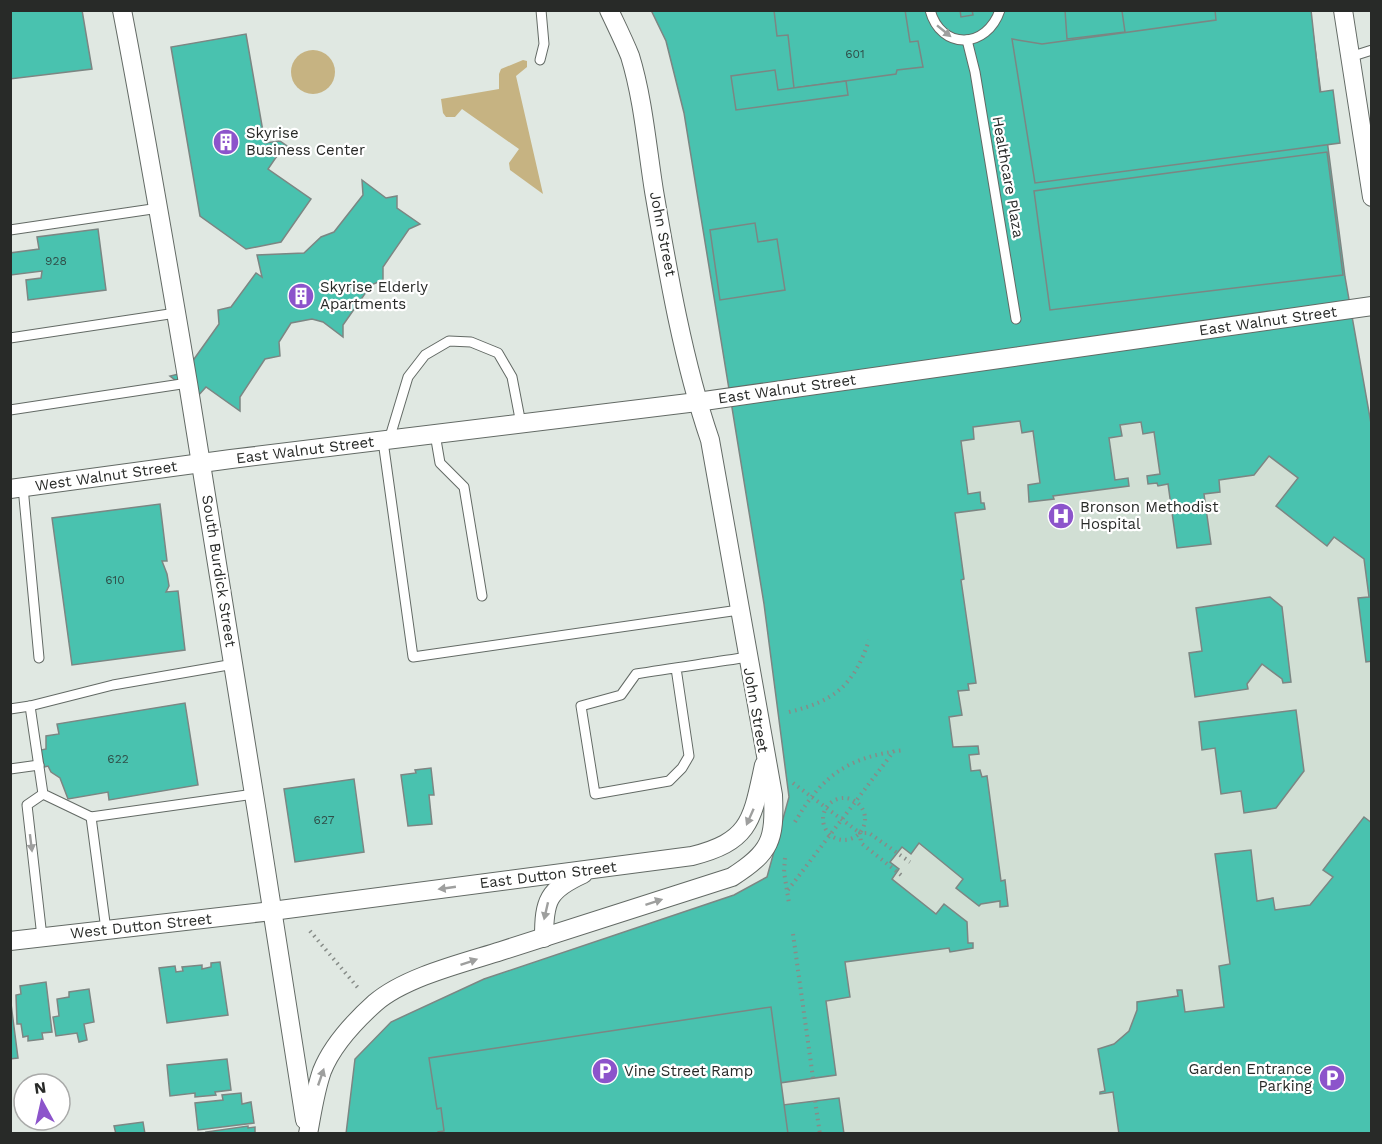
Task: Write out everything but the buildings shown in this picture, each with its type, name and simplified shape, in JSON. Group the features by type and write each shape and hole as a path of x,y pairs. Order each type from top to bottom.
{"street":[{"name":"South Burdick Street","path":"122,10 159,208 188,383 308,1134"},
{"name":"John Street","path":"308,1134 314,1100 323,1071 335,1048 354,1024 377,1002 403,985 732,878 754,863 769,842 774,823 773,795 765,761 710,440 697,402 658,215 638,91 629,56 609,10"},
{"path":"1343,10 1371,197"},
{"name":"East Walnut Street","path":"201,463 697,402 1371,306"},
{"name":"West Walnut Street","path":"16,488 201,463"},
{"name":"East Dutton Street","path":"272,911 692,856 729,843 741,833 751,818 765,761"},
{"path":"544,938 544,914 555,891 565,882 596,868"},
{"name":"West Dutton Street","path":"10,940 272,911"}],"lane":[{"path":"540,60 544,44 541,10"},
{"path":"930,10 938,27 945,34 967,40 973,40 989,31 1000,10"},
{"name":"Healthcare Plaza","path":"967,40 975,72 1016,319"},
{"path":"1350,57 1371,50"},
{"path":"10,230 159,208"},
{"path":"10,338 176,313"},
{"path":"521,424 512,377 498,353 471,342 449,341 424,355 408,377 386,440 413,657 739,610"},
{"path":"10,410 188,383"},
{"path":"435,434 440,463 464,487 482,596"},
{"path":"16,488 39,658"},
{"path":"676,668 689,756 682,768 669,781 595,794 581,706 621,695 636,674 748,657"},
{"path":"10,709 113,685 234,664"},
{"path":"30,706 43,794"},
{"path":"10,769 39,765"},
{"path":"43,794 91,817 254,794"},
{"path":"42,937 27,804 43,794"},
{"path":"91,817 106,930"}],"path":[{"path":"789,712 821,703 835,695 848,683 856,671 869,640"},
{"path":"792,830 794,822 810,796 830,777 846,767 882,753 904,750"},
{"path":"787,890 894,751"},
{"path":"792,782 860,833"},
{"path":"901,875 861,843 860,833 864,815 856,802 838,799 826,808 823,820 831,835 844,840 860,833 869,833 910,862"},
{"path":"787,848 784,872 789,903"},
{"path":"310,931 362,992"},
{"path":"793,934 813,1078"},
{"path":"815,1101 820,1134"}],"shaded area":[{"name":"Bronson Methodist Hospital","path":"651,11 1310,11 1345,277 1371,429 1371,1133 346,1134 355,1059 391,1022 734,895 767,877 789,797 764,604 684,113 666,41"},
{"path":"313,50 321,51 329,56 334,64 334,80 329,88 321,93 313,94 305,93 297,88 292,80 291,72 292,64 297,56 305,51"},
{"path":"523,60 527,61 527,67 516,76 543,194 510,170 509,163 519,149 462,109 455,117 446,117 443,113 441,99 499,89 501,69"}],"place":[{"name":"Skyrise Business Center","path":"226,142"},
{"name":"Skyrise Elderly Apartments","path":"301,296"},
{"name":"Bronson Methodist Hospital","path":"1061,516"},
{"name":"Vine Street Ramp","path":"605,1071"},
{"name":"Garden Entrance Parking","path":"1332,1078"}]}
